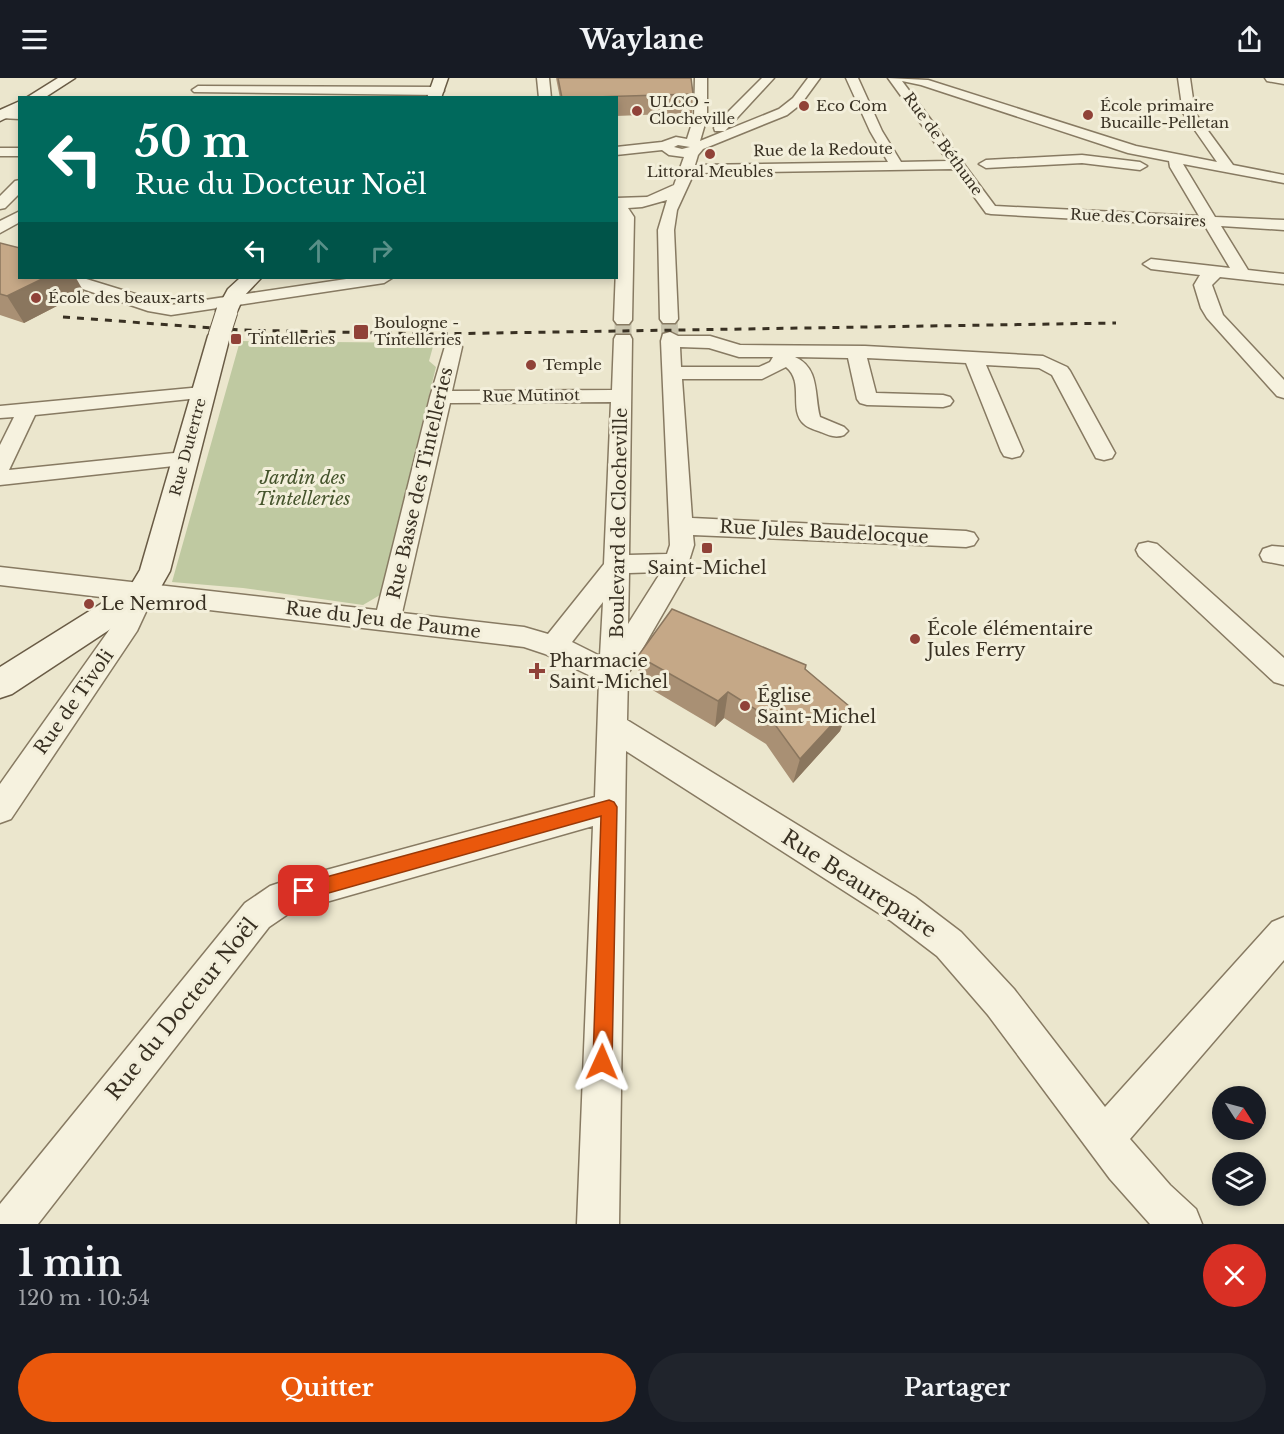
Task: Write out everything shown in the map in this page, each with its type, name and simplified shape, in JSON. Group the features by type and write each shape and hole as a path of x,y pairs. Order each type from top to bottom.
{"main road":[{"path":"36,96 68,78"},
{"path":"1272,78 1284,80"},
{"path":"1,115 18,106"},
{"path":"229,306 235,293 250,279"},
{"name":"Rue Dutertre","path":"142,593 155,571 202,393 229,306"},
{"path":"0,684 142,593"}],"street":[{"path":"193,94 214,78"},
{"path":"350,91 357,78"},
{"path":"543,78 545,96"},
{"name":"Boulevard de Clocheville","path":"615,675 629,643 677,563 682,545 670,333 652,240 681,187 695,147 703,112 701,78"},
{"path":"726,130 768,78"},
{"path":"618,151 665,147 676,141 695,147 726,130 787,110 799,99 814,78"},
{"path":"852,78 876,131 897,166"},
{"name":"Rue de Béthune","path":"894,78 991,210"},
{"path":"904,78 1177,163 1243,275"},
{"path":"1184,78 1189,113 1229,169"},
{"path":"193,94 303,94 350,91 385,94 438,89"},
{"path":"703,112 707,122 726,130"},
{"path":"1,115 18,115"},
{"path":"0,152 18,152"},
{"path":"986,164 1082,159 1126,165 1177,163 1278,178 1284,190"},
{"name":"Rue de la Redoute","path":"688,169 958,165"},
{"path":"0,205 18,186"},
{"path":"618,204 649,202 681,187"},
{"name":"Boulevard de Clocheville","path":"615,675 623,330 620,242 625,215 618,206"},
{"name":"Rue des Corsaires","path":"991,210 1284,225"},
{"path":"0,228 18,215"},
{"path":"0,235 18,231"},
{"path":"620,242 652,240"},
{"path":"1151,264 1284,279"},
{"path":"1216,272 1206,278 1203,285 1212,313 1284,392"},
{"path":"71,279 165,309 229,306 378,279"},
{"path":"670,333 739,351 784,355 856,352 1036,361 1058,368 1104,453"},
{"name":"Rue Basse des Tintelleries","path":"388,619 453,347"},
{"path":"856,352 867,399 944,401"},
{"path":"672,373 762,373 772,369 784,355"},
{"path":"784,355 802,369 809,415 812,421 837,431"},
{"path":"974,359 1012,451"},
{"path":"0,412 202,393"},
{"name":"Rue Mutinot","path":"440,397 622,396"},
{"path":"0,467 28,409"},
{"path":"0,478 184,459"},
{"name":"Rue Jules Baudelocque","path":"682,526 966,539"},
{"path":"1176,551 1140,549 1284,674"},
{"path":"554,646 618,564 677,563"},
{"name":"Rue du Jeu de Paume","path":"0,576 388,619 524,637 554,646 615,675"},
{"name":"Rue de Tivoli","path":"0,809 128,624 142,593"},
{"path":"598,1224 609,807 615,675"},
{"name":"Rue Beaurepaire","path":"613,727 934,931 963,957 994,994 1137,1181 1181,1224"},
{"name":"Rue du Docteur Noël","path":"12,1224 257,915 267,906 282,898 609,807"},
{"path":"1104,1138 1284,934"}],"green space":[{"name":"Jardin des Tintelleries","path":"240,341 434,343 429,361 436,367 380,595 363,605 243,588 172,582"}],"building":[{"path":"558,78 691,78 693,94 618,96 562,96"},
{"path":"0,243 18,248 18,279 42,279 7,296 0,294"},
{"path":"672,609 806,665 805,669 849,706 800,759 771,719 728,692 718,701 638,656"}],"tunnel":[{"path":"669,319 670,338"},
{"path":"623,320 623,339"}],"railway":[{"path":"63,317 240,330 431,334 1116,323"}],"place":[{"name":"Eco Com","path":"804,106"},
{"name":"ULCO - Clocheville","path":"637,111"},
{"name":"École primaire Bucaille-Pelletan","path":"1088,115"},
{"name":"Littoral Meubles","path":"710,154"},
{"name":"École des beaux-arts","path":"36,298"},
{"name":"Boulogne - Tintelleries","path":"361,332"},
{"name":"Tintelleries","path":"236,339"},
{"name":"Temple","path":"531,365"},
{"name":"Saint-Michel","path":"707,548"},
{"name":"Le Nemrod","path":"89,604"},
{"name":"École élémentaire Jules Ferry","path":"915,639"},
{"name":"Pharmacie Saint-Michel","path":"537,671"},
{"name":"Église Saint-Michel","path":"745,706"}],"route":[{"path":"304,891 609,807 602,1062"}]}
